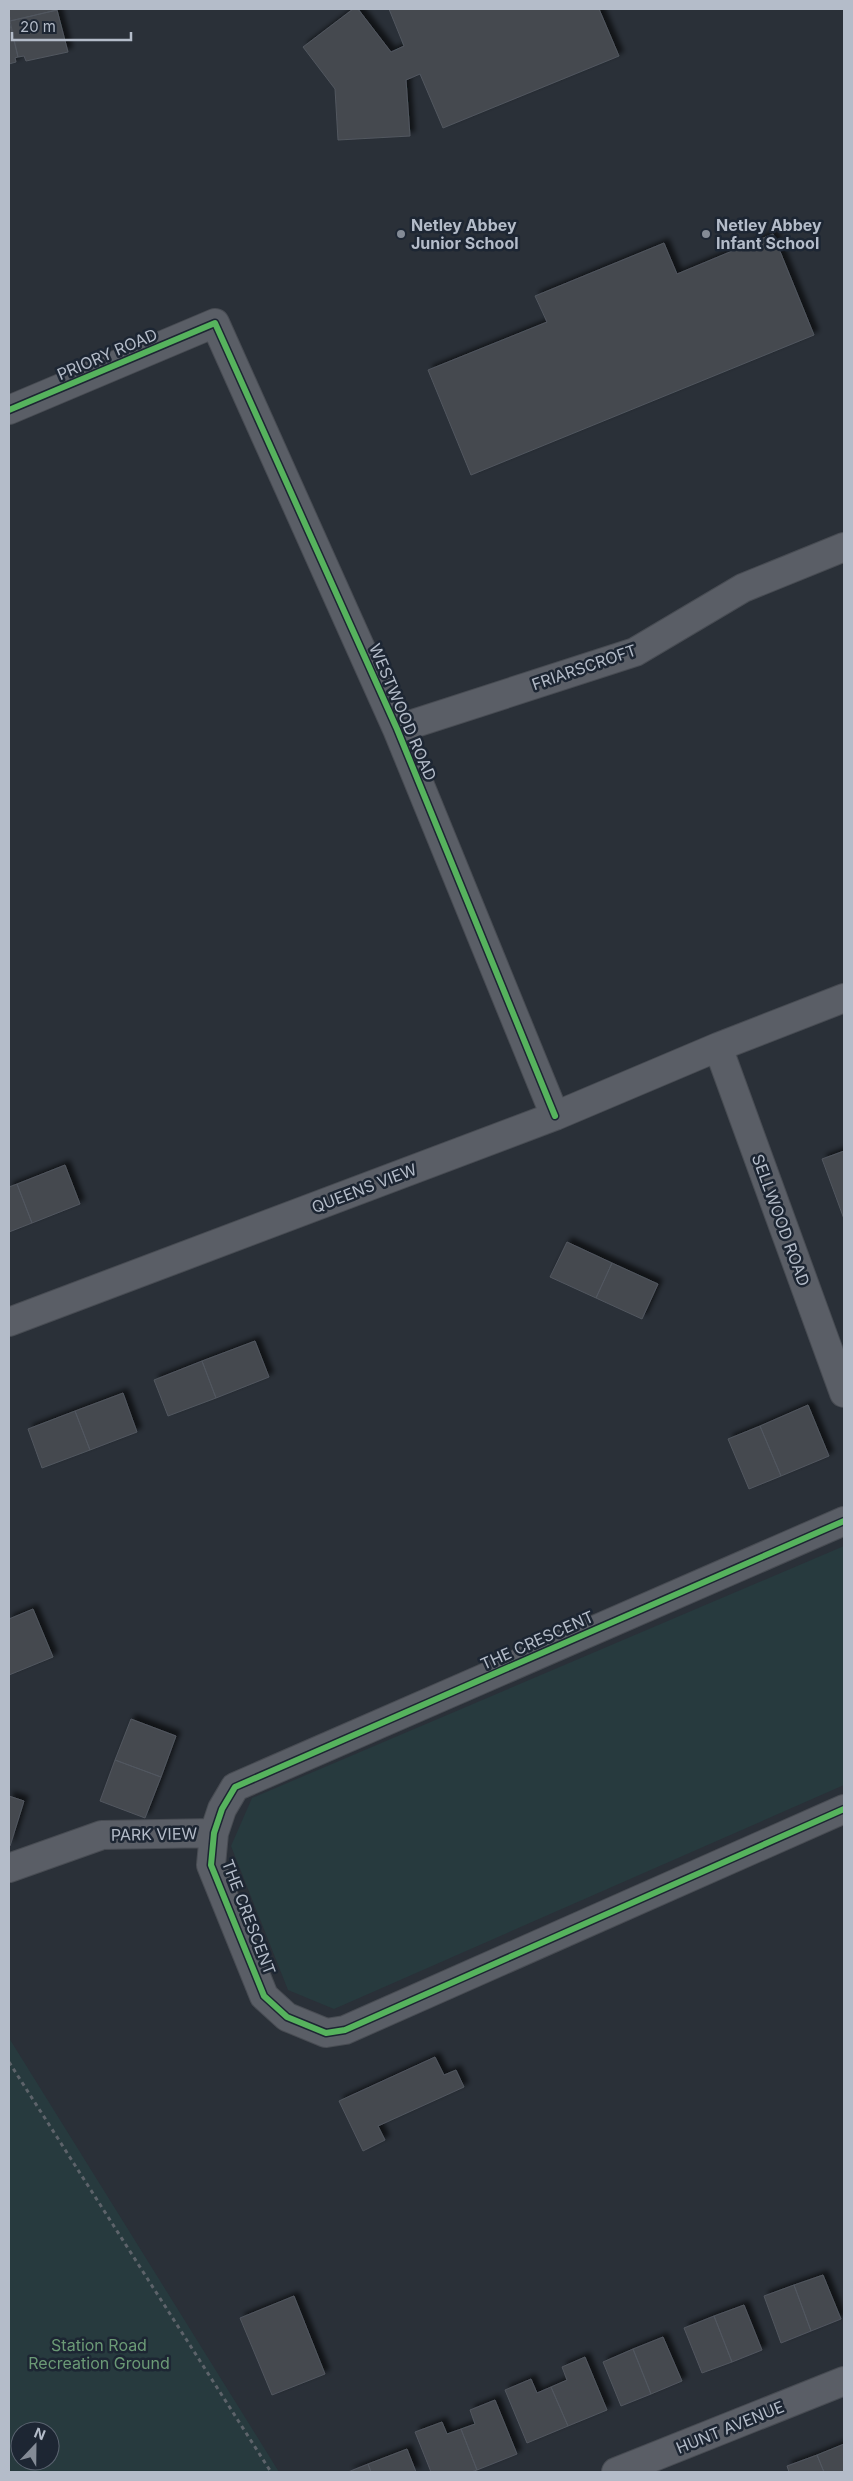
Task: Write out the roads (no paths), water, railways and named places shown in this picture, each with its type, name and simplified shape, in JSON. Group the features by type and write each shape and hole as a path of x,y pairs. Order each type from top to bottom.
{"street":[{"name":"PRIORY ROAD","path":"9,410 215,323"},
{"name":"WESTWOOD ROAD","path":"215,323 397,729 555,1116"},
{"name":"FRIARSCROFT","path":"397,729 635,652 743,588 844,547"},
{"name":"QUEENS VIEW","path":"9,1322 555,1116 718,1047 844,998"},
{"name":"SELLWOOD ROAD","path":"718,1047 844,1393"},
{"name":"THE CRESCENT","path":"844,1521 235,1787 222,1810 214,1833 211,1865 264,1996 287,2017 326,2034 345,2030 844,1809"},
{"name":"PARK VIEW","path":"9,1868 102,1835 214,1833"},
{"name":"HUNT AVENUE","path":"616,2472 844,2381"}],"place":[{"name":"Netley Abbey Junior School","path":"401,234"},
{"name":"Netley Abbey Infant School","path":"706,234"}],"park label":[{"name":"Station Road Recreation Ground","path":"99,2354"}]}
